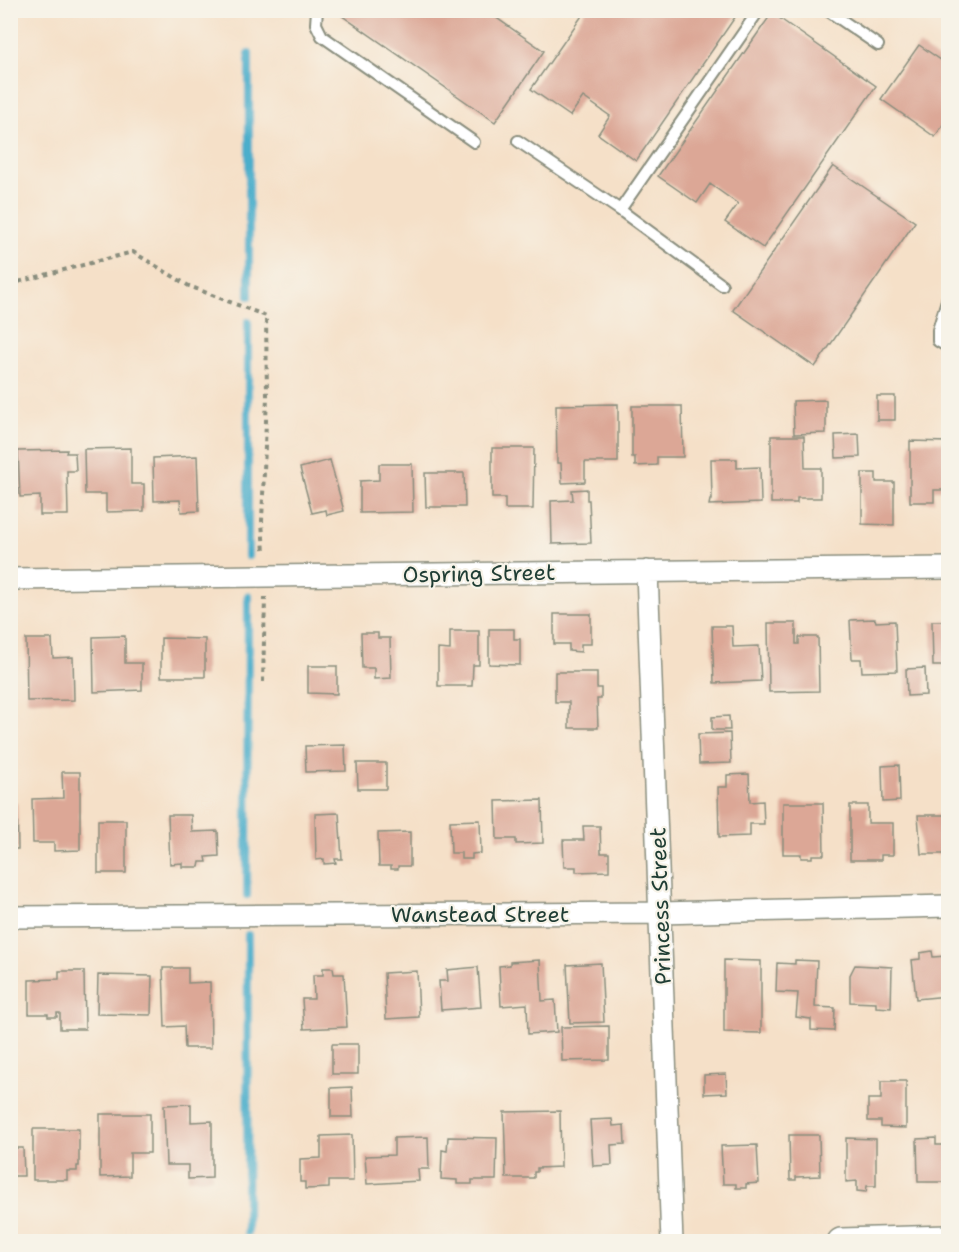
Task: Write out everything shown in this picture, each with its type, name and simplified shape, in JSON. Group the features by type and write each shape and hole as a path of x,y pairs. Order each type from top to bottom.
{"street":[{"name":"Ospring Street","path":"10,579 948,568"},
{"name":"Princess Street","path":"647,571 672,1242"},
{"name":"Wanstead Street","path":"10,917 660,913 948,906"},
{"path":"841,1242 948,1239"}],"lane":[{"path":"317,10 316,24 322,36 474,142"},
{"path":"620,210 759,10"},
{"path":"827,10 878,45"},
{"path":"518,141 620,210 722,285"},
{"path":"948,297 938,330 938,341 948,347"}],"path":[{"path":"10,284 133,252 189,286 266,316 267,396 262,521 266,576 263,682"}],"building":[{"path":"345,10 485,10 544,51 495,122 341,15"},
{"path":"586,10 740,10 636,161 598,134 610,116 583,97 570,116 531,89"},
{"path":"772,13 876,86 763,248 725,222 738,204 710,184 697,203 658,176"},
{"path":"919,45 948,65 948,117 935,137 881,99"},
{"path":"833,166 915,222 815,367 733,310"},
{"path":"877,396 895,396 895,420 877,420"},
{"path":"826,400 826,433 794,434 793,401"},
{"path":"618,404 618,462 585,462 585,482 562,483 561,463 557,463 556,405"},
{"path":"632,406 682,406 683,457 657,457 657,465 635,466 635,457 632,457"},
{"path":"859,434 860,457 836,458 835,435"},
{"path":"771,436 804,436 805,468 821,468 821,498 797,498 797,503 771,503"},
{"path":"910,441 948,442 948,490 934,490 934,502 910,502"},
{"path":"131,448 131,484 144,484 144,511 106,512 106,494 85,494 84,449"},
{"path":"492,448 534,448 533,509 505,509 505,498 492,498"},
{"path":"67,450 66,453 75,453 76,471 67,471 68,515 40,515 40,496 20,497 18,451"},
{"path":"197,456 199,511 181,512 180,500 154,501 153,458"},
{"path":"711,459 737,459 737,468 760,467 761,503 709,505 712,500"},
{"path":"330,460 344,511 327,515 326,510 312,513 300,468"},
{"path":"379,464 412,464 413,512 360,513 360,481 379,480"},
{"path":"425,473 464,473 465,507 426,507"},
{"path":"862,473 876,473 876,482 894,482 894,525 862,524"},
{"path":"587,489 591,543 552,544 551,501 573,500 572,490"},
{"path":"554,614 591,614 591,644 581,644 581,652 569,651 569,644 554,644"},
{"path":"875,619 876,622 895,621 897,671 862,672 861,659 852,659 850,620"},
{"path":"932,621 948,621 948,666 933,666"},
{"path":"768,623 796,623 796,644 799,644 799,637 818,637 819,691 769,692"},
{"path":"712,626 732,626 733,647 759,646 761,681 714,683"},
{"path":"489,629 514,629 514,639 520,639 520,665 489,664"},
{"path":"450,631 479,631 479,665 473,665 472,686 438,686 438,649 450,650"},
{"path":"361,633 378,633 378,638 390,638 391,678 374,679 374,668 362,668"},
{"path":"125,636 125,663 142,663 142,690 94,692 93,637"},
{"path":"161,638 205,639 205,677 161,677"},
{"path":"26,639 52,639 53,658 73,657 74,700 27,701"},
{"path":"308,666 337,666 337,694 308,693"},
{"path":"925,668 926,695 907,696 906,669"},
{"path":"555,672 597,672 597,688 601,688 601,699 597,699 598,728 569,728 569,702 555,702"},
{"path":"729,716 730,730 712,730 712,717"},
{"path":"730,733 731,763 699,764 698,734"},
{"path":"345,745 346,771 306,772 305,746"},
{"path":"357,763 386,763 386,789 358,789"},
{"path":"899,765 900,801 883,802 882,766"},
{"path":"62,772 80,772 80,850 54,851 54,843 33,843 32,799 63,798"},
{"path":"749,774 750,802 763,801 764,824 750,824 750,836 719,837 718,787 727,787 727,775"},
{"path":"542,800 543,843 516,844 516,839 497,839 496,801"},
{"path":"10,802 17,802 18,849 10,849"},
{"path":"783,803 823,803 824,855 801,858 801,854 783,854"},
{"path":"850,805 868,805 868,823 893,823 893,855 881,855 881,860 850,860"},
{"path":"339,813 342,859 335,859 336,863 324,864 324,859 316,860 315,814"},
{"path":"168,815 191,815 192,832 218,831 219,856 206,857 207,862 200,862 199,867 182,867 182,863 170,864"},
{"path":"918,815 948,815 948,854 921,854"},
{"path":"98,820 126,820 126,873 98,873"},
{"path":"480,820 481,853 472,854 472,859 461,859 461,853 451,853 450,821"},
{"path":"583,826 600,826 601,853 609,853 609,871 576,872 576,867 564,867 563,840 584,840"},
{"path":"410,832 410,866 398,866 398,869 391,869 391,866 379,866 378,833"},
{"path":"932,951 933,957 946,956 948,996 916,999 912,960 920,959 920,953"},
{"path":"540,960 542,1001 555,1000 557,1032 528,1034 527,1004 501,1006 499,966 510,965 510,962"},
{"path":"724,960 761,961 761,1033 724,1032"},
{"path":"795,960 817,961 815,1007 835,1008 834,1031 811,1030 811,1019 796,1017 798,993 776,992 777,963 795,964"},
{"path":"601,963 604,1022 570,1023 567,965"},
{"path":"855,965 892,967 891,1008 876,1007 876,1003 850,1002 850,975"},
{"path":"478,967 481,1007 441,1010 439,981 448,981 447,970"},
{"path":"163,968 188,968 188,983 210,982 211,1048 185,1048 184,1026 165,1027"},
{"path":"323,968 333,968 334,974 344,974 347,1027 304,1029 302,999 314,999 313,975 323,975"},
{"path":"59,971 84,971 85,1029 60,1029 60,1013 57,1013 57,1017 48,1017 48,1014 29,1014 29,980 59,979"},
{"path":"417,971 419,1017 386,1019 384,973"},
{"path":"10,974 13,974 14,1033 10,1033"},
{"path":"98,975 152,976 151,1015 97,1014"},
{"path":"942,1002 948,1002 948,1054 943,1054"},
{"path":"609,1026 609,1060 562,1061 561,1027"},
{"path":"332,1044 358,1044 358,1074 332,1074"},
{"path":"726,1074 727,1093 704,1094 704,1075"},
{"path":"881,1081 906,1081 906,1128 881,1127 881,1121 868,1121 868,1099 881,1099"},
{"path":"352,1087 353,1117 331,1117 331,1088"},
{"path":"191,1104 191,1122 212,1121 212,1178 188,1179 188,1165 166,1165 164,1105"},
{"path":"560,1111 561,1167 537,1168 534,1178 506,1178 504,1112"},
{"path":"100,1114 150,1114 150,1153 130,1153 130,1176 100,1177"},
{"path":"612,1119 613,1126 624,1125 625,1144 611,1145 612,1165 593,1166 590,1120"},
{"path":"33,1129 79,1129 79,1166 77,1166 77,1171 67,1171 67,1180 33,1180"},
{"path":"352,1135 353,1181 329,1181 329,1188 305,1189 305,1182 300,1182 300,1159 321,1158 321,1136"},
{"path":"789,1135 819,1135 820,1176 796,1177 796,1180 790,1180"},
{"path":"428,1137 429,1169 418,1169 419,1181 367,1184 365,1156 394,1155 394,1138"},
{"path":"448,1137 497,1138 496,1180 472,1180 472,1184 457,1184 457,1180 441,1179 442,1150 447,1151"},
{"path":"846,1138 876,1139 876,1186 867,1186 866,1192 857,1191 857,1181 846,1182"},
{"path":"936,1138 936,1145 948,1145 948,1182 918,1182 917,1139"},
{"path":"757,1145 759,1183 746,1184 746,1188 736,1188 736,1184 723,1184 721,1146"},
{"path":"10,1148 23,1148 24,1176 10,1176"}],"waterway":[{"path":"249,54 249,296"},
{"path":"248,322 248,556"},
{"path":"247,895 248,596"},
{"path":"247,1232 248,935"}]}
